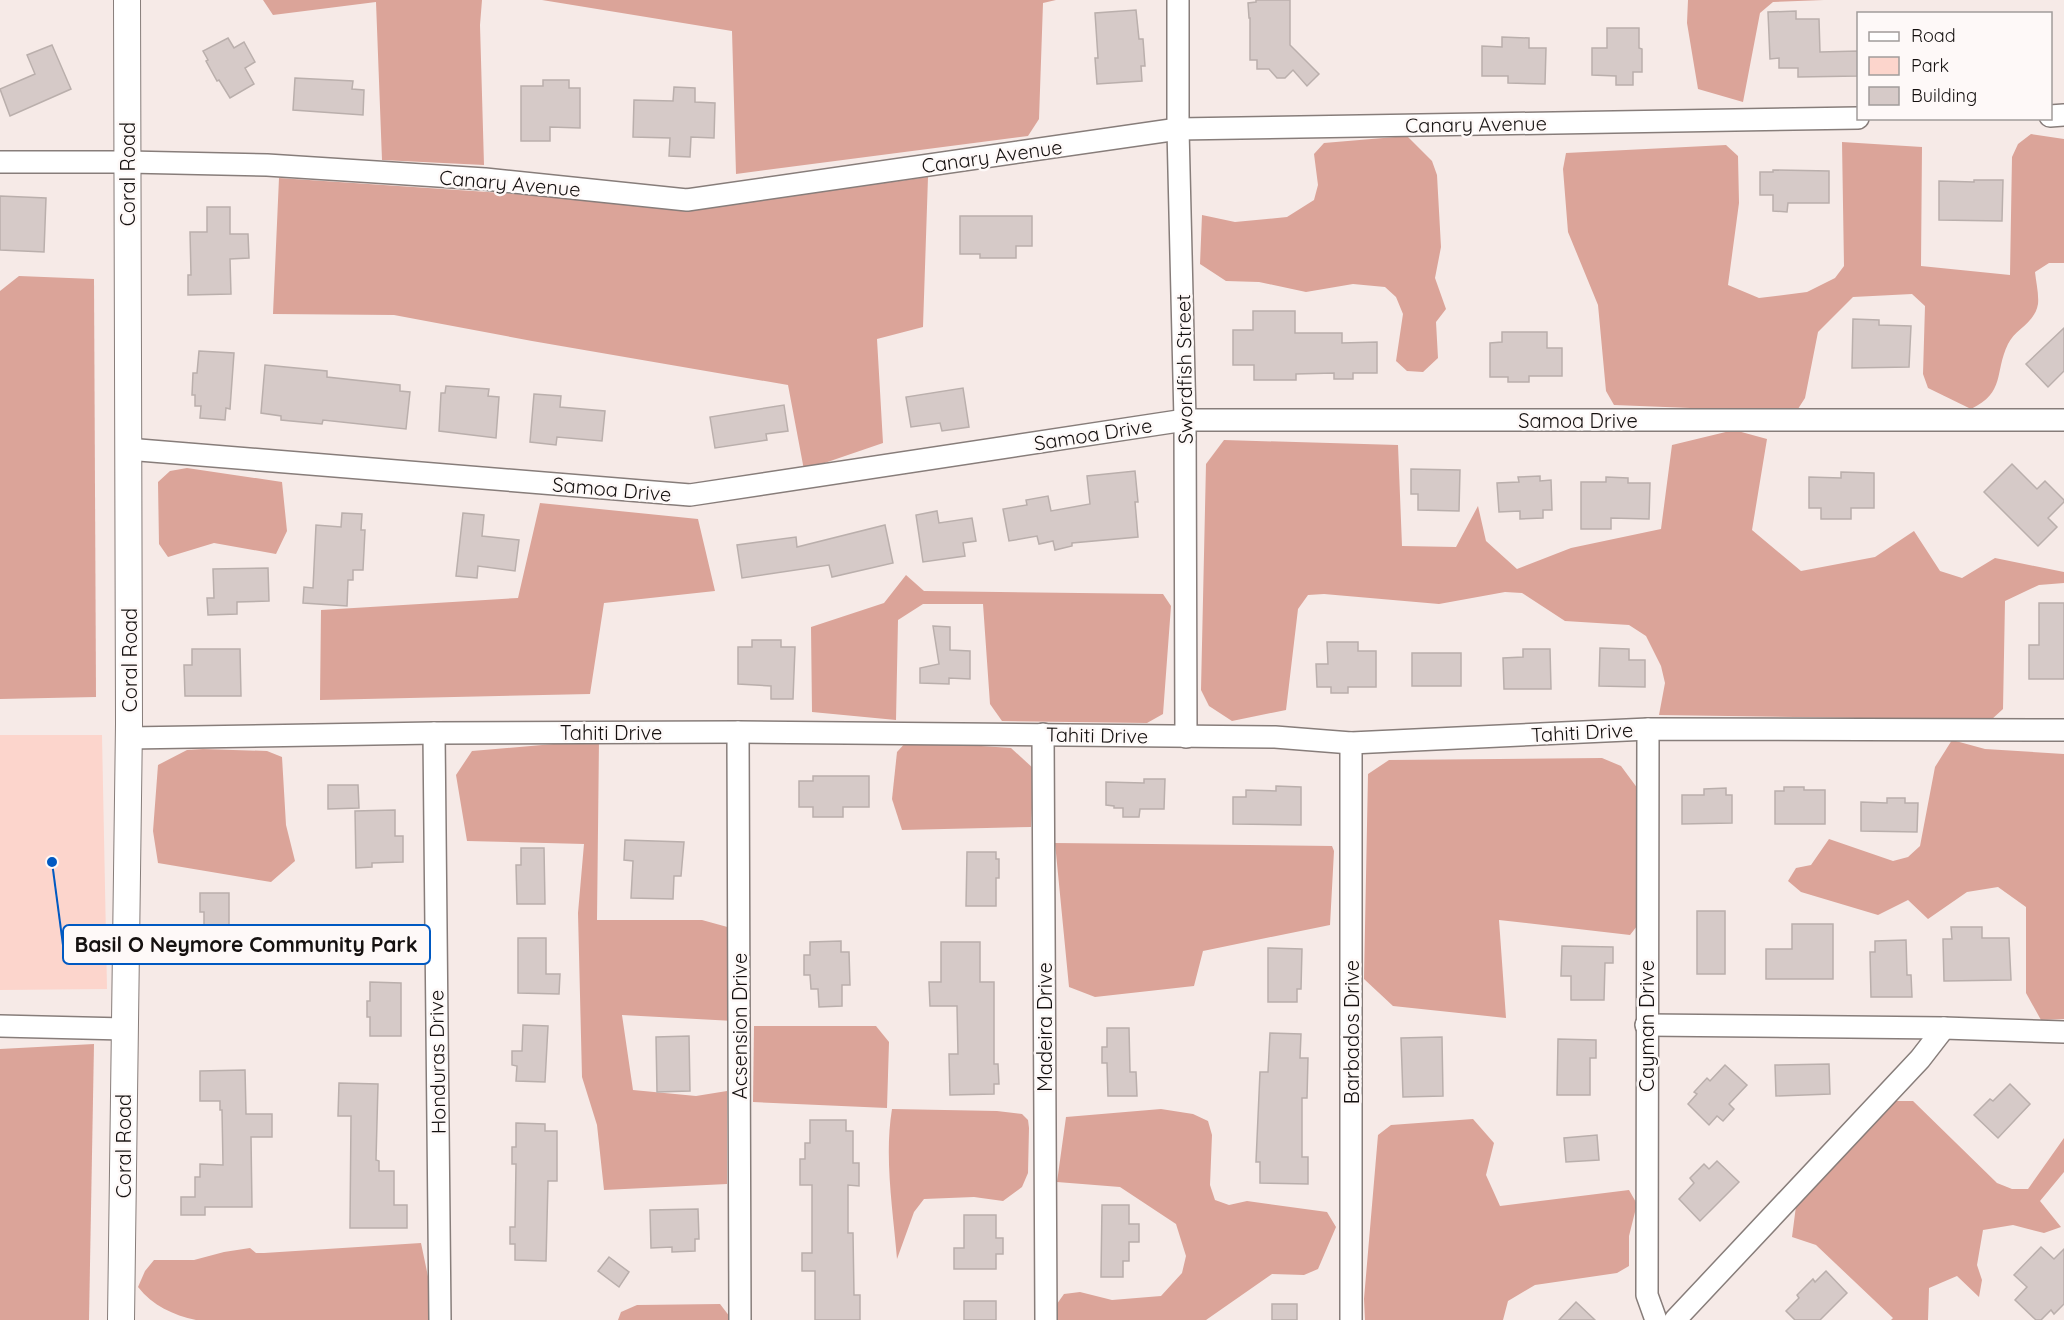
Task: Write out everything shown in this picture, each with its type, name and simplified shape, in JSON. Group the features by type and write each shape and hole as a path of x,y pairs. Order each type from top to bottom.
{"street":[{"name":"Coral Road","path":"121,1320 129,738 127,0"},
{"name":"Swordfish Street","path":"1178,0 1178,129 1185,420 1186,737"},
{"name":"Canary Avenue","path":"0,162 267,165 485,179 687,200 1178,129 1857,118"},
{"name":"Samoa Drive","path":"127,449 690,495 1185,420 2064,420"},
{"name":"Tahiti Drive","path":"129,738 434,733 738,732 1275,737 1351,743 1648,729 2064,730"},
{"name":"Cayman Drive","path":"1648,729 1647,1295 1656,1320"},
{"name":"Acsension Drive","path":"738,732 740,1320"},
{"name":"Honduras Drive","path":"434,733 440,1320"},
{"name":"Madeira Drive","path":"1043,734 1046,1320"},
{"name":"Barbados Drive","path":"1351,743 1351,1320"},
{"path":"1646,1025 1944,1028 2064,1032"},
{"path":"0,1026 124,1029"},
{"path":"1675,1320 1920,1059 1944,1028"}],"green space":[{"path":"0,735 102,735 107,989 0,990"}],"shaded area":[{"path":"263,0 482,0 480,25 484,165 382,160 376,2 273,15"},
{"path":"542,0 1056,0 1043,3 1039,119 1028,136 736,174 732,31"},
{"path":"1688,0 1824,0 1773,2 1760,13 1743,102 1698,89 1687,23"},
{"path":"2031,134 2064,139 2064,263 2049,263 2035,272 2038,296 2036,311 2008,344 1994,389 1982,403 1971,409 1928,388 1923,374 1925,306 1912,294 1853,297 1818,332 1805,398 1796,412 1614,405 1606,391 1598,305 1568,232 1563,169 1566,153 1726,145 1738,156 1739,203 1728,285 1759,298 1807,292 1835,278 1844,266 1842,142 1922,147 1921,266 2010,275 2012,157 2018,144"},
{"path":"1407,136 1432,161 1437,175 1441,247 1435,278 1446,309 1436,322 1438,358 1423,372 1407,371 1396,361 1403,314 1396,297 1385,287 1353,284 1306,292 1259,282 1226,281 1200,264 1202,215 1235,222 1287,217 1314,200 1318,185 1314,154 1324,143"},
{"path":"928,177 923,327 877,339 883,443 804,470 788,385 394,315 273,314 279,178 709,207"},
{"path":"19,276 94,279 96,697 0,699 0,291"},
{"path":"1734,430 1767,439 1752,530 1801,571 1875,557 1914,531 1940,571 1962,578 1995,558 2064,572 2064,583 2039,585 2005,601 2003,709 1991,720 1659,715 1665,683 1661,666 1646,636 1629,625 1565,621 1522,593 1505,592 1439,604 1324,594 1308,595 1298,609 1286,710 1232,721 1209,706 1201,690 1206,464 1224,440 1398,445 1402,546 1456,547 1478,506 1486,541 1517,569 1571,548 1661,529 1672,445"},
{"path":"187,468 282,482 287,531 276,554 214,543 168,557 159,544 158,482 170,471"},
{"path":"540,503 698,519 715,591 604,603 590,694 320,700 321,610 518,598"},
{"path":"906,575 924,591 1163,594 1171,606 1163,714 1147,723 1002,721 990,704 983,604 923,604 898,620 896,720 812,712 811,627 884,603"},
{"path":"599,740 597,920 702,920 731,928 734,1021 622,1015 633,1090 696,1096 727,1091 727,1184 604,1190 597,1125 582,1077 578,913 584,844 467,841 456,775 472,751"},
{"path":"1952,740 1985,749 2064,754 2064,1019 2041,1020 2026,993 2026,907 1998,887 1967,892 1928,919 1908,900 1878,915 1801,892 1788,881 1796,868 1811,865 1829,839 1893,861 1908,857 1920,846 1935,767"},
{"path":"907,741 1011,748 1034,769 1031,827 902,830 892,799 897,752"},
{"path":"187,750 267,751 282,757 286,825 295,861 271,882 158,863 153,831 158,765"},
{"path":"1602,758 1621,766 1638,789 1641,921 1630,935 1499,920 1506,1018 1393,1006 1364,979 1368,774 1389,760"},
{"path":"1055,843 1332,846 1334,851 1330,925 1203,951 1194,986 1095,997 1069,987"},
{"path":"754,1026 876,1026 889,1042 887,1108 753,1102"},
{"path":"94,1044 89,1320 0,1320 0,1049"},
{"path":"1896,1101 1913,1101 1997,1183 2012,1189 2028,1189 2064,1138 2064,1172 2040,1201 2061,1227 2044,1233 2013,1225 1983,1230 1977,1265 1982,1280 1979,1297 1957,1276 1929,1288 1928,1320 1891,1320 1893,1318 1816,1245 1792,1237 1796,1206"},
{"path":"892,1109 997,1111 1022,1114 1028,1120 1029,1128 1028,1173 1022,1187 1003,1201 974,1197 924,1199 914,1212 897,1259 889,1165"},
{"path":"1161,1109 1193,1114 1208,1121 1212,1135 1210,1185 1215,1200 1229,1205 1247,1201 1327,1212 1336,1227 1318,1269 1304,1275 1272,1274 1206,1320 1054,1320 1054,1308 1064,1294 1080,1292 1112,1300 1161,1296 1182,1273 1186,1256 1176,1224 1120,1187 1057,1182 1066,1117"},
{"path":"1473,1119 1494,1143 1486,1175 1500,1206 1629,1190 1637,1204 1629,1236 1629,1266 1617,1273 1535,1285 1508,1301 1503,1320 1365,1320 1364,1299 1378,1135 1391,1125"},
{"path":"421,1243 430,1286 428,1320 196,1320 164,1309 138,1287 145,1271 154,1260 194,1260 250,1248 256,1253 264,1253"},
{"path":"720,1304 730,1320 618,1320 621,1312 637,1305"}],"building":[{"path":"1256,0 1290,0 1290,45 1319,74 1307,86 1293,70 1285,78 1277,78 1269,69 1257,69 1257,60 1250,60 1248,3 1256,2"},
{"path":"1136,10 1139,39 1143,39 1145,66 1141,66 1142,81 1097,84 1095,13"},
{"path":"1796,11 1796,19 1819,19 1820,52 1857,51 1857,76 1798,77 1798,68 1779,68 1779,58 1770,59 1768,12"},
{"path":"1607,28 1639,28 1642,72 1633,72 1633,85 1616,85 1616,76 1592,75 1592,48 1607,48"},
{"path":"1502,37 1529,38 1529,48 1546,48 1545,84 1508,83 1508,76 1482,76 1482,46 1502,47"},
{"path":"228,38 234,48 244,42 255,62 245,68 254,84 230,98 219,80 217,81 203,51"},
{"path":"52,45 71,89 10,116 0,89 35,74 27,55"},
{"path":"295,78 353,81 352,89 364,90 363,115 293,110"},
{"path":"543,80 569,80 569,88 580,88 580,128 550,127 550,141 521,141 521,86 543,86"},
{"path":"674,87 695,88 695,102 715,103 714,138 691,137 690,157 669,156 670,138 633,137 634,100 673,101"},
{"path":"1773,170 1829,171 1829,203 1788,203 1787,212 1773,211 1773,195 1760,195 1760,172 1773,172"},
{"path":"1974,180 2003,180 2002,221 1939,220 1939,181 1974,182"},
{"path":"0,196 46,198 44,252 0,250"},
{"path":"207,207 230,207 230,234 248,234 249,258 230,259 231,294 188,295 188,275 191,275 190,232 207,232"},
{"path":"960,216 1032,216 1032,246 1016,246 1016,258 980,258 980,254 960,254"},
{"path":"1253,311 1295,311 1295,333 1342,333 1342,343 1377,342 1377,373 1353,373 1353,379 1334,379 1334,373 1296,374 1296,380 1254,380 1254,365 1233,365 1233,330 1253,330"},
{"path":"1853,319 1879,320 1879,325 1911,326 1909,367 1852,368"},
{"path":"2064,328 2064,371 2048,387 2026,364"},
{"path":"1502,332 1547,332 1547,348 1562,348 1562,376 1529,376 1529,382 1508,382 1508,377 1490,377 1490,343 1502,342"},
{"path":"199,351 234,353 230,409 226,408 225,420 200,418 201,406 195,406 195,395 192,395 193,373 197,373"},
{"path":"265,365 327,371 327,377 400,385 400,391 410,392 406,429 323,420 322,424 281,420 281,416 261,413"},
{"path":"446,386 489,389 488,396 499,397 496,438 439,431 441,393 445,393"},
{"path":"963,388 969,427 942,431 940,423 911,427 906,397"},
{"path":"534,394 561,396 560,407 605,411 602,441 557,437 556,445 530,442"},
{"path":"784,405 788,431 766,434 767,440 715,448 710,417"},
{"path":"2012,464 2037,489 2045,481 2064,500 2048,518 2057,527 2038,546 1984,492"},
{"path":"1411,469 1460,470 1459,511 1418,510 1418,494 1411,494"},
{"path":"1135,471 1138,537 1072,543 1072,546 1055,550 1053,541 1039,544 1037,536 1009,541 1003,509 1027,505 1026,500 1048,496 1051,511 1090,504 1087,476"},
{"path":"1841,472 1874,473 1874,508 1851,508 1851,519 1821,519 1821,508 1809,508 1809,477 1841,478"},
{"path":"1540,476 1540,481 1551,480 1552,510 1543,510 1543,518 1520,519 1520,511 1499,512 1497,483 1519,482 1518,477"},
{"path":"1606,477 1628,478 1628,483 1650,483 1649,519 1611,518 1611,529 1581,529 1581,482 1606,482"},
{"path":"937,511 939,523 972,518 976,541 963,543 965,556 923,562 916,515"},
{"path":"342,513 362,514 361,530 365,530 363,570 353,570 353,580 348,580 347,606 303,603 304,587 313,588 316,525 341,527"},
{"path":"463,513 484,515 482,536 519,540 515,571 478,566 477,578 456,576"},
{"path":"885,525 893,563 832,577 829,565 742,578 737,545 796,537 797,547"},
{"path":"268,568 269,601 237,602 237,614 208,615 207,598 214,598 213,569"},
{"path":"2039,603 2064,603 2064,679 2029,679 2029,645 2039,645"},
{"path":"933,626 950,627 950,650 970,651 970,679 949,678 949,684 920,683 920,668 939,664"},
{"path":"752,640 781,640 781,647 795,647 793,699 771,699 771,686 738,684 738,647 752,647"},
{"path":"1327,642 1358,642 1358,651 1376,651 1376,687 1348,687 1348,693 1331,693 1331,687 1317,687 1316,664 1328,664"},
{"path":"1600,648 1629,649 1629,660 1645,660 1645,687 1599,686"},
{"path":"192,649 240,649 241,696 185,696 184,665 192,665"},
{"path":"1523,649 1550,649 1551,689 1504,689 1503,658 1523,657"},
{"path":"1412,653 1461,653 1461,686 1412,686"},
{"path":"813,776 869,776 869,807 843,807 843,817 813,817 813,807 799,807 799,781 813,781"},
{"path":"1144,779 1165,779 1164,809 1140,809 1139,817 1123,817 1123,808 1106,805 1106,782 1144,783"},
{"path":"328,785 358,785 359,808 328,809"},
{"path":"1276,786 1301,787 1301,825 1233,824 1233,797 1246,797 1246,790 1276,791"},
{"path":"1784,787 1825,790 1825,824 1775,824 1775,791 1784,791"},
{"path":"1726,788 1726,795 1732,795 1732,823 1682,824 1682,795 1704,795 1704,789"},
{"path":"1887,798 1905,798 1905,803 1918,803 1917,832 1861,831 1861,802 1887,803"},
{"path":"395,810 395,836 403,836 403,862 372,863 372,867 356,868 355,811"},
{"path":"625,840 684,842 681,876 674,876 673,899 631,898 633,861 624,860"},
{"path":"521,848 544,848 545,904 517,904 516,865 521,865"},
{"path":"967,852 996,852 996,859 999,859 999,878 996,878 996,906 966,906"},
{"path":"200,893 229,893 229,932 237,932 237,963 204,963 204,912 200,912"},
{"path":"1697,911 1725,911 1725,974 1697,974"},
{"path":"1792,924 1833,924 1833,979 1766,979 1766,949 1792,949"},
{"path":"1951,927 1982,927 1982,938 2009,938 2011,980 1944,981 1943,939 1952,939"},
{"path":"518,938 546,938 546,974 560,974 559,994 518,993"},
{"path":"1906,940 1907,975 1911,975 1912,997 1871,997 1870,952 1875,952 1875,941"},
{"path":"841,941 841,952 849,952 850,985 842,985 842,1006 819,1007 818,989 811,989 810,975 804,975 804,955 810,955 810,942"},
{"path":"941,942 980,942 980,982 994,982 994,1064 998,1064 999,1084 994,1084 994,1094 950,1095 949,1054 958,1054 957,1006 930,1006 929,982 941,982"},
{"path":"1562,946 1613,947 1613,963 1605,963 1604,1000 1571,1000 1571,976 1561,976"},
{"path":"1268,948 1302,949 1301,989 1297,989 1297,1002 1268,1002"},
{"path":"370,982 401,983 401,1036 370,1036 367,1001 370,1001"},
{"path":"523,1025 548,1026 545,1082 516,1081 517,1066 512,1065 512,1051 522,1051"},
{"path":"1107,1028 1129,1028 1130,1072 1136,1072 1137,1096 1108,1096 1107,1063 1102,1063 1102,1047 1107,1047"},
{"path":"1270,1033 1301,1034 1300,1058 1308,1058 1307,1098 1302,1098 1302,1157 1308,1157 1308,1184 1260,1183 1260,1162 1256,1162 1260,1072 1268,1072"},
{"path":"689,1036 690,1091 657,1092 656,1037"},
{"path":"1442,1037 1443,1096 1403,1097 1401,1038"},
{"path":"1558,1039 1596,1040 1596,1058 1590,1058 1590,1095 1557,1095"},
{"path":"1829,1064 1830,1094 1776,1096 1775,1065"},
{"path":"1725,1065 1747,1085 1729,1104 1734,1109 1723,1121 1717,1116 1709,1125 1688,1104 1697,1094 1694,1092 1707,1078 1710,1081"},
{"path":"245,1070 246,1114 272,1114 272,1137 251,1137 252,1207 205,1207 205,1215 181,1215 181,1197 195,1197 195,1177 200,1177 200,1164 223,1165 220,1101 200,1101 200,1071"},
{"path":"339,1083 378,1084 376,1160 379,1161 379,1171 394,1171 394,1205 407,1205 407,1228 350,1228 351,1116 338,1116"},
{"path":"2010,1084 2030,1104 1998,1138 1974,1115"},
{"path":"810,1120 846,1120 846,1131 853,1131 853,1163 859,1163 859,1186 848,1185 848,1233 853,1233 854,1295 860,1295 860,1320 815,1320 815,1271 802,1271 802,1253 812,1253 812,1185 800,1185 800,1159 805,1159 805,1143 810,1143"},
{"path":"516,1123 545,1124 545,1131 557,1131 557,1181 548,1181 546,1261 515,1260 515,1244 510,1244 510,1227 515,1227 516,1164 512,1164 512,1147 516,1147"},
{"path":"1597,1135 1599,1160 1566,1162 1564,1138"},
{"path":"1717,1161 1739,1182 1700,1221 1679,1199 1694,1183 1690,1178 1704,1164 1709,1169"},
{"path":"1102,1205 1129,1205 1129,1224 1139,1224 1139,1242 1129,1242 1129,1261 1123,1261 1123,1277 1101,1277"},
{"path":"698,1209 699,1239 695,1239 695,1251 672,1252 672,1247 651,1248 650,1210"},
{"path":"964,1215 996,1215 996,1238 1003,1238 1003,1254 996,1254 996,1269 954,1269 954,1248 964,1248"},
{"path":"2041,1247 2054,1259 2064,1249 2064,1304 2054,1314 2051,1310 2041,1320 2036,1320 2015,1300 2027,1287 2014,1275"},
{"path":"609,1257 629,1272 619,1287 598,1271"},
{"path":"1826,1271 1847,1293 1820,1320 1795,1320 1786,1311 1799,1298 1797,1295 1813,1279 1815,1282"},
{"path":"964,1301 996,1301 996,1320 964,1320"},
{"path":"1576,1302 1595,1320 1559,1320"},
{"path":"1272,1304 1297,1304 1297,1320 1272,1320"}],"place":[{"name":"Basil O Neymore Community Park","path":"52,862"}]}
